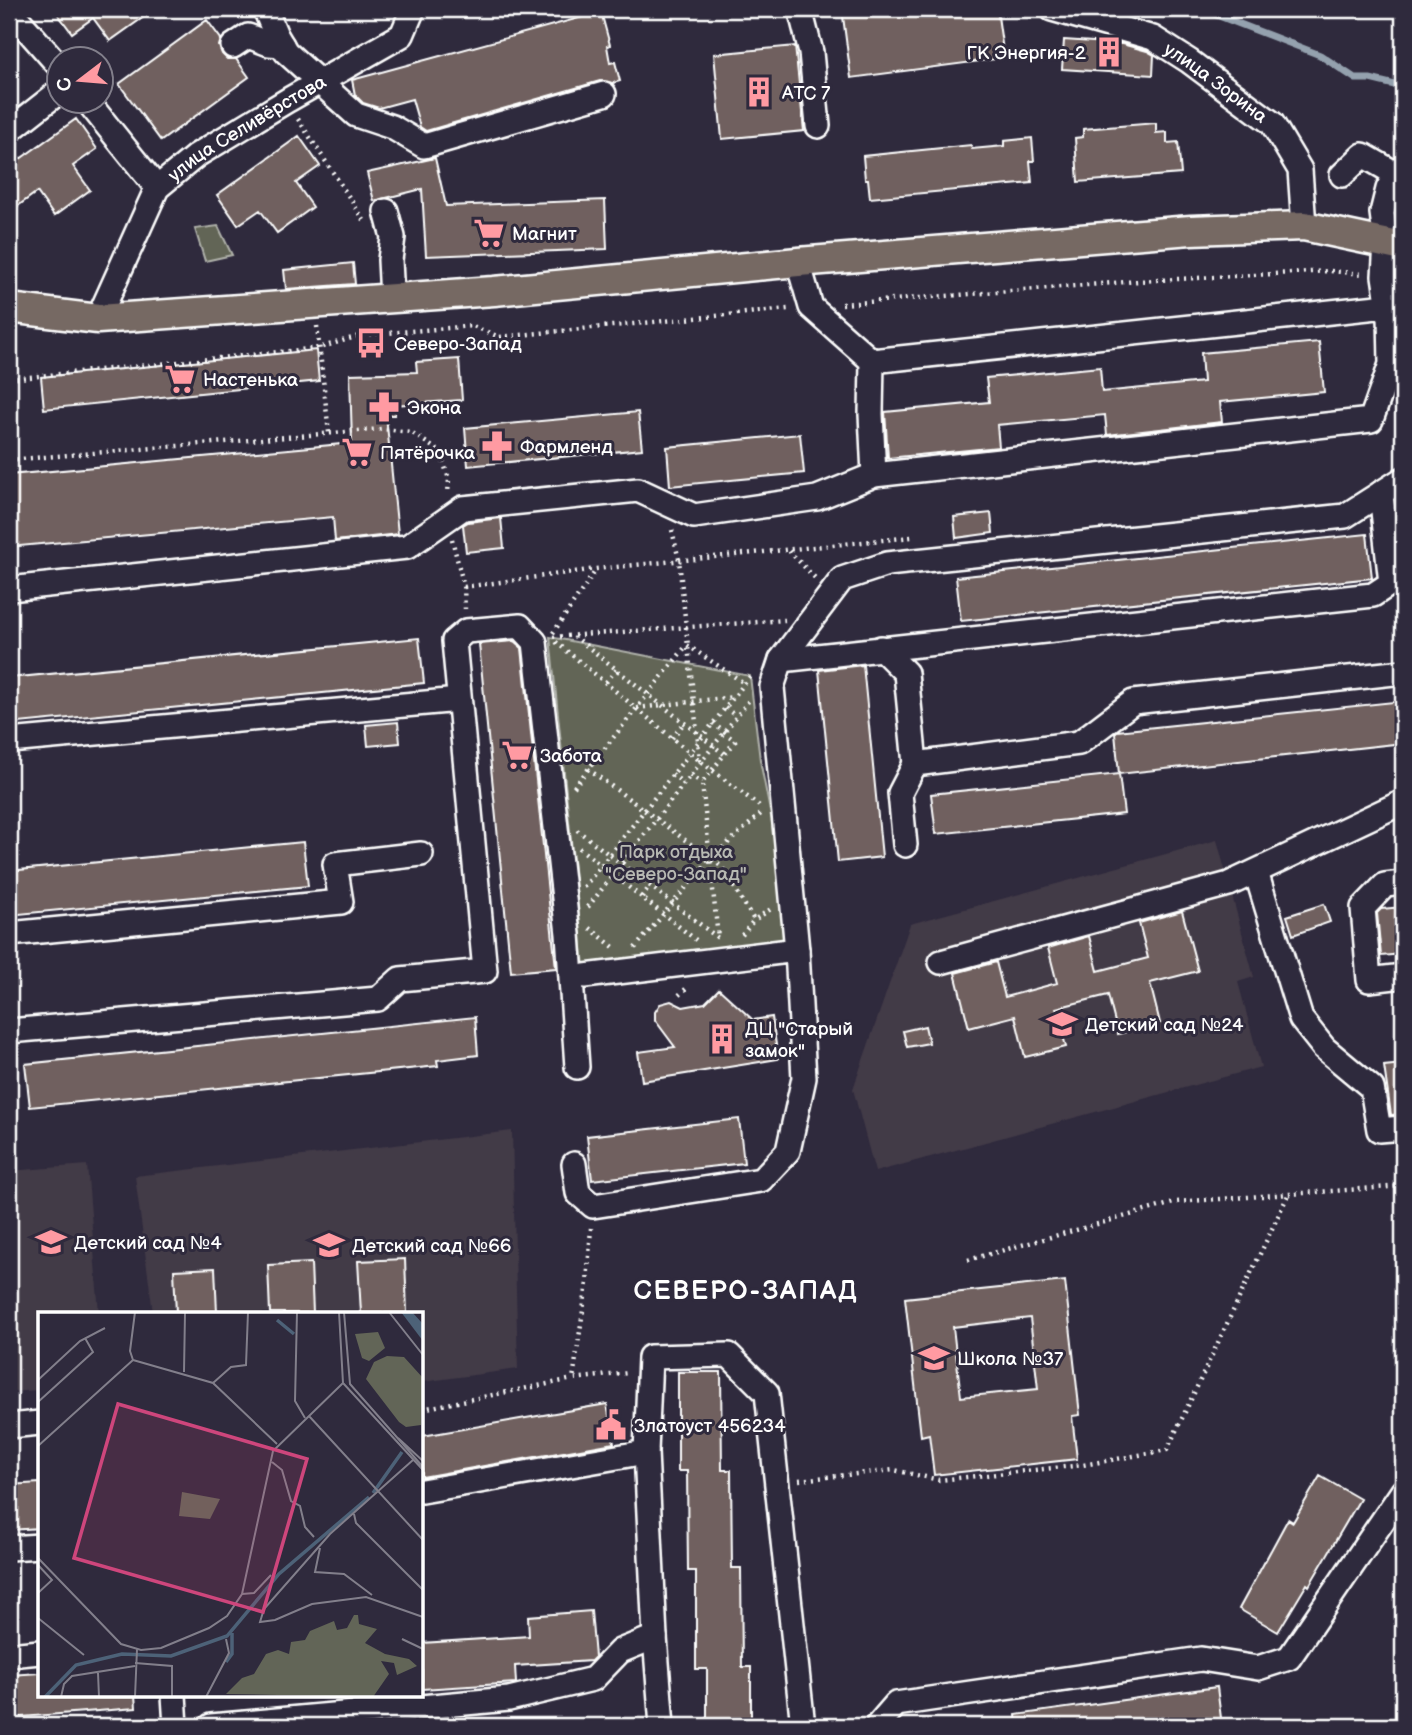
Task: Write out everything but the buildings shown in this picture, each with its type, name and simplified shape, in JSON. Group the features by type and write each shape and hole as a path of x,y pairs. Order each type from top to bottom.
{"main road":[{"path":"9,307 98,319 494,291 798,262 1179,231 1304,226 1395,245"}],"street":[{"path":"9,9 46,51"},
{"path":"265,9 286,52 356,115 392,127 424,146 604,94"},
{"name":"улица Селивёрстова","path":"98,319 157,188 197,155 402,36 412,9"},
{"path":"800,9 811,52 818,126"},
{"name":"улица Зорина","path":"1052,9 1153,38 1189,61 1272,123 1300,170 1304,226"},
{"path":"233,46 248,36 269,44 282,45"},
{"path":"9,131 46,102"},
{"path":"99,116 157,188"},
{"path":"9,589 407,547 464,508 638,490 694,516 817,498 874,475 1371,419 1391,363 1391,315 1387,306 1384,276 1395,245 1382,214 1388,189 1396,174 1363,155 1342,175"},
{"path":"386,211 393,237 390,260 392,298"},
{"path":"798,262 811,307 872,361 1387,306"},
{"path":"872,361 870,414 874,475"},
{"path":"574,1164 578,1193 593,1206 761,1180 788,1151 804,1078 797,950 772,687 781,660 842,579 887,564 1345,516 1403,479"},
{"path":"781,660 1373,594 1391,583 1396,562 1381,493"},
{"path":"9,1031 378,999 400,979 485,971 454,641 466,631 520,626 535,642 568,934 578,1067"},
{"path":"881,648 906,673 915,764 900,793 905,845"},
{"path":"915,764 1079,743 1133,702 1403,672"},
{"path":"9,741 459,700"},
{"path":"941,961 1229,884 1403,802"},
{"path":"9,934 341,902 335,864 421,854"},
{"path":"1256,872 1301,1019 1324,1048 1372,1088 1379,1130 1403,1128"},
{"path":"1403,883 1385,885 1363,908 1369,980 1403,976"},
{"path":"585,976 634,964 720,949 797,950"},
{"path":"663,1726 655,1637 646,1452 650,1357 729,1354 767,1394 803,1726"},
{"path":"9,1426 38,1423"},
{"path":"424,1491 646,1452"},
{"path":"877,1726 896,1704 1201,1659 1258,1668 1289,1658 1403,1490"},
{"path":"9,1548 38,1546"},
{"path":"211,1726 509,1699 593,1679 620,1651 655,1637"},
{"path":"9,1655 38,1652"},
{"path":"174,1696 176,1726"}],"path":[{"path":"288,100 309,138 368,227"},
{"path":"9,379 319,348 362,335 473,326 499,337 811,307 1139,281 1330,271 1384,276"},
{"path":"314,304 329,433"},
{"path":"9,460 382,429 411,432 440,452 449,479 446,520 464,587 466,631"},
{"path":"667,505 679,560 700,761"},
{"path":"464,587 596,569 914,537"},
{"path":"788,550 822,586"},
{"path":"550,637 596,569"},
{"path":"550,637 797,619"},
{"path":"573,635 699,737 724,754"},
{"path":"550,637 700,761 765,810 710,859 663,914 634,964 588,927"},
{"path":"687,645 744,683"},
{"path":"573,788 687,645"},
{"path":"606,682 617,669"},
{"path":"577,896 699,737 750,676"},
{"path":"637,708 734,696"},
{"path":"585,910 752,696"},
{"path":"725,708 736,716"},
{"path":"672,737 684,723"},
{"path":"713,723 734,741 702,783 720,949"},
{"path":"588,769 722,867 754,920 776,905"},
{"path":"672,774 683,783"},
{"path":"690,775 702,783"},
{"path":"568,823 673,903 720,949"},
{"path":"570,841 663,914 720,949"},
{"path":"642,897 650,886"},
{"path":"968,1260 1177,1202 1403,1186"},
{"path":"776,1482 894,1470 939,1480 1083,1465 1167,1450 1289,1193"},
{"path":"573,1379 587,1283 593,1206"},
{"path":"424,1409 573,1379 649,1371"}],"shaded area":[{"name":"Детский сад №24","path":"1217,840 1254,977 1238,982 1261,1067 875,1172 853,1089 910,924"},
{"name":"Детский сад №66","path":"512,1131 518,1369 424,1382 424,1312 153,1312 135,1176"},
{"name":"Детский сад №4","path":"87,1165 99,1312 38,1312 38,1390 9,1392 9,1171"}],"green space":[{"path":"218,226 232,255 205,261 195,229"},
{"name":"Парк отдыха \"Северо-Запад\"","path":"550,637 750,676 760,760 797,950 585,976"}],"waterway":[{"path":"1201,9 1320,55 1356,79 1370,79 1403,87"}],"place":[{"name":"ГК Энергия-2","path":"1109,52"},
{"name":"АТС 7","path":"759,92"},
{"name":"Магнит","path":"489,233"},
{"name":"Северо-Запад","path":"371,343"},
{"name":"Настенька","path":"180,379"},
{"name":"Экона","path":"384,407"},
{"name":"Фармленд","path":"497,446"},
{"name":"Пятёрочка","path":"357,452"},
{"name":"Забота","path":"517,755"},
{"name":"Детский сад №24","path":"1062,1024"},
{"name":"ДЦ \"Старый замок\"","path":"722,1039"},
{"name":"Детский сад №4","path":"51,1242"},
{"name":"Детский сад №66","path":"329,1245"},
{"name":"Школа №37","path":"934,1358"},
{"name":"Златоуст 456234","path":"611,1425"}],"district":[{"name":"СЕВЕРО-ЗАПАД","path":"746,1290"}]}
